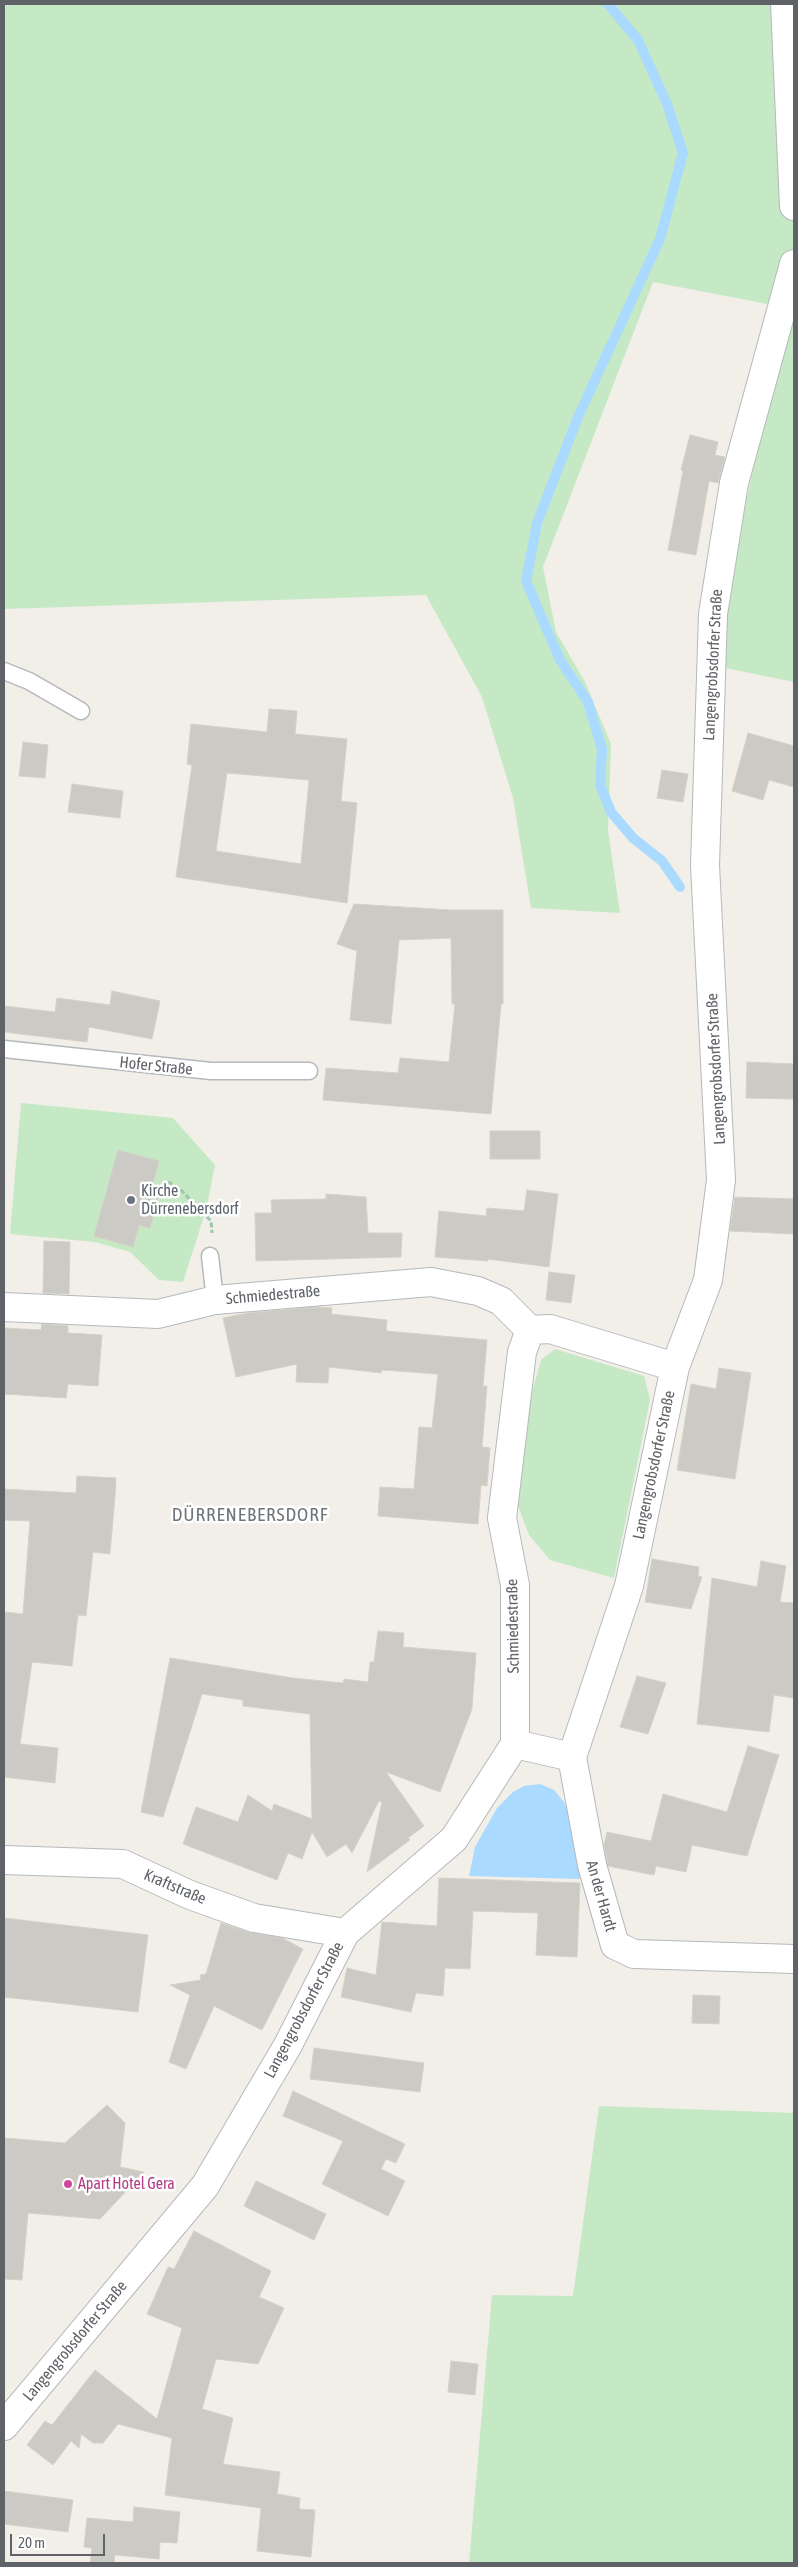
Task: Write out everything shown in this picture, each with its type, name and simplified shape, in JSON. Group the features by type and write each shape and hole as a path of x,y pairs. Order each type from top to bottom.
{"street":[{"path":"785,4 794,206"},
{"name":"Langengrobsdorfer Straße","path":"572,1757 629,1586 675,1367 708,1280 721,1180 705,865 713,614 734,483 794,264"},
{"name":"Schmiedestraße","path":"4,1307 158,1314 215,1300 431,1282 478,1291 501,1301 530,1330 522,1352 502,1518 515,1585 515,1744"},
{"path":"530,1330 550,1329 675,1367"},
{"path":"515,1744 572,1757"},
{"name":"Langengrobsdorfer Straße","path":"4,2426 205,2186 288,2045 345,1933 454,1839 515,1744"},
{"name":"An der Hardt","path":"572,1757 592,1865 615,1944 634,1954 794,1958"},
{"name":"Kraftstraße","path":"4,1860 123,1864 190,1895 254,1918 345,1933"}],"lane":[{"path":"4,671 29,681 81,711"},
{"name":"Hofer Straße","path":"4,1049 211,1071 309,1071"},
{"path":"210,1256 215,1300"}],"path":[{"path":"168,1182 178,1187 211,1221 210,1256"}],"green space":[{"path":"4,4 794,4 794,309 653,282 543,567 556,632 585,682 611,744 608,830 620,913 531,908 513,798 482,697 426,595 4,609"},
{"path":"794,317 794,682 725,668 728,590 755,459"},
{"path":"21,1103 173,1118 215,1165 206,1210 183,1282 159,1280 130,1252 95,1242 10,1234"},
{"path":"555,1349 644,1376 650,1400 614,1578 550,1560 529,1535 517,1503 522,1451 532,1392 541,1360"},
{"path":"599,2106 794,2113 794,2563 469,2563 492,2295 573,2296"}],"water":[{"path":"540,1784 554,1790 564,1802 569,1814 580,1879 469,1876 475,1847 497,1808 513,1792 524,1786"}],"building":[{"path":"690,435 718,442 715,455 725,457 718,483 709,481 696,555 668,550 683,471 681,470"},
{"path":"269,709 297,711 295,734 347,739 341,801 357,803 347,903 176,877 192,765 187,764 191,724 267,732","holes":["227,773 309,780 301,864 216,851"]},
{"path":"748,733 794,746 794,787 769,780 763,800 732,791"},
{"path":"23,742 48,745 45,778 19,776"},
{"path":"662,770 688,774 683,802 657,798"},
{"path":"72,784 123,791 120,818 68,812"},
{"path":"354,904 451,910 503,910 503,1004 501,1004 491,1114 323,1100 326,1068 398,1073 400,1058 449,1062 455,1004 452,1004 451,938 399,940 391,1024 350,1020 357,951 337,944"},
{"path":"112,991 160,1001 152,1039 89,1027 87,1042 4,1032 4,1006 55,1012 57,998 110,1005"},
{"path":"747,1062 794,1064 794,1099 746,1098"},
{"path":"490,1131 540,1131 540,1159 490,1159"},
{"name":"Kirche Dürrenebersdorf","path":"118,1150 159,1161 151,1190 159,1193 150,1228 139,1225 133,1247 94,1236"},
{"path":"527,1190 558,1194 549,1267 488,1259 488,1261 435,1257 439,1211 486,1216 487,1208 524,1211"},
{"path":"326,1194 366,1197 368,1233 402,1233 401,1257 256,1261 255,1213 272,1213 271,1200 326,1199"},
{"path":"735,1197 794,1199 794,1234 730,1231"},
{"path":"44,1241 70,1242 69,1294 43,1293"},
{"path":"549,1272 575,1275 571,1303 546,1300"},
{"path":"317,1307 332,1308 331,1314 387,1320 386,1331 487,1340 483,1386 487,1386 482,1447 490,1448 487,1486 481,1485 478,1524 378,1516 380,1487 414,1489 419,1427 432,1428 438,1374 382,1370 381,1373 329,1367 328,1383 296,1382 297,1364 236,1377 223,1318 248,1313"},
{"path":"42,1324 68,1326 68,1333 102,1335 98,1386 68,1384 66,1398 4,1394 4,1328 41,1330"},
{"path":"719,1368 751,1373 735,1479 677,1470 691,1384 716,1389"},
{"path":"77,1476 116,1478 115,1496 110,1554 93,1552 86,1616 78,1615 72,1666 32,1662 20,1744 58,1748 55,1783 4,1777 4,1612 23,1614 30,1521 4,1520 4,1489 76,1493"},
{"path":"652,1559 699,1567 698,1576 702,1577 691,1609 645,1602"},
{"path":"761,1561 786,1566 780,1602 794,1603 794,1698 774,1695 769,1732 697,1724 712,1578 757,1587"},
{"path":"378,1631 404,1633 403,1647 476,1653 472,1709 440,1792 386,1772 424,1826 408,1838 410,1840 367,1872 382,1802 379,1801 352,1853 346,1844 327,1857 312,1832 302,1859 288,1853 277,1880 183,1844 196,1807 238,1822 248,1795 272,1811 274,1804 312,1819 310,1714 243,1706 243,1700 202,1694 163,1817 141,1812 170,1658 293,1678 343,1683 344,1679 368,1682 370,1662 374,1662"},
{"path":"637,1676 666,1683 648,1734 620,1727"},
{"path":"748,1746 779,1755 747,1856 692,1845 686,1872 656,1866 654,1875 608,1866 604,1845 607,1832 651,1841 663,1794 727,1812"},
{"path":"439,1878 580,1883 577,1957 536,1955 538,1913 473,1911 470,1969 445,1968 443,1996 416,1993 411,2012 341,1997 347,1968 376,1975 382,1922 437,1926"},
{"path":"4,1918 148,1935 138,2012 4,1997"},
{"path":"221,1923 251,1933 282,1938 303,1949 262,2030 214,2006 186,2069 169,2062 190,1995 170,1985 201,1980 200,1975 206,1974"},
{"path":"693,1995 720,1996 719,2024 692,2023"},
{"path":"314,2048 424,2063 420,2092 310,2079"},
{"path":"293,2091 405,2144 396,2163 386,2159 381,2169 405,2181 388,2216 322,2184 343,2141 283,2116"},
{"name":"Apart Hotel Gera","path":"107,2105 125,2123 120,2167 144,2172 100,2219 28,2213 22,2280 4,2279 4,2138 65,2143"},
{"path":"256,2181 326,2214 314,2240 244,2206"},
{"path":"194,2231 271,2271 259,2297 284,2308 258,2364 216,2359 202,2409 233,2418 223,2464 280,2472 277,2494 300,2498 299,2509 315,2510 311,2557 257,2551 261,2508 165,2495 172,2438 118,2424 103,2443 93,2443 81,2434 79,2448 71,2441 53,2465 27,2445 45,2421 52,2425 95,2370 157,2419 182,2328 147,2314 168,2267 174,2269"},
{"path":"451,2361 478,2364 475,2395 448,2392"},
{"path":"4,2491 73,2500 68,2532 4,2524"},
{"path":"134,2507 180,2512 177,2543 160,2542 159,2559 115,2555 114,2563 90,2563 92,2548 84,2547 87,2518 133,2522"}],"waterway":[{"path":"608,4 638,40 667,104 683,153 660,239 578,417 537,523 526,581 560,660 588,702 602,749 600,785 611,812 633,838 662,861 680,887"}],"place":[{"name":"Kirche Dürrenebersdorf","path":"131,1200"},
{"name":"Apart Hotel Gera","path":"68,2184"}],"district":[{"name":"DÜRRENEBERSDORF","path":"250,1515"}]}
